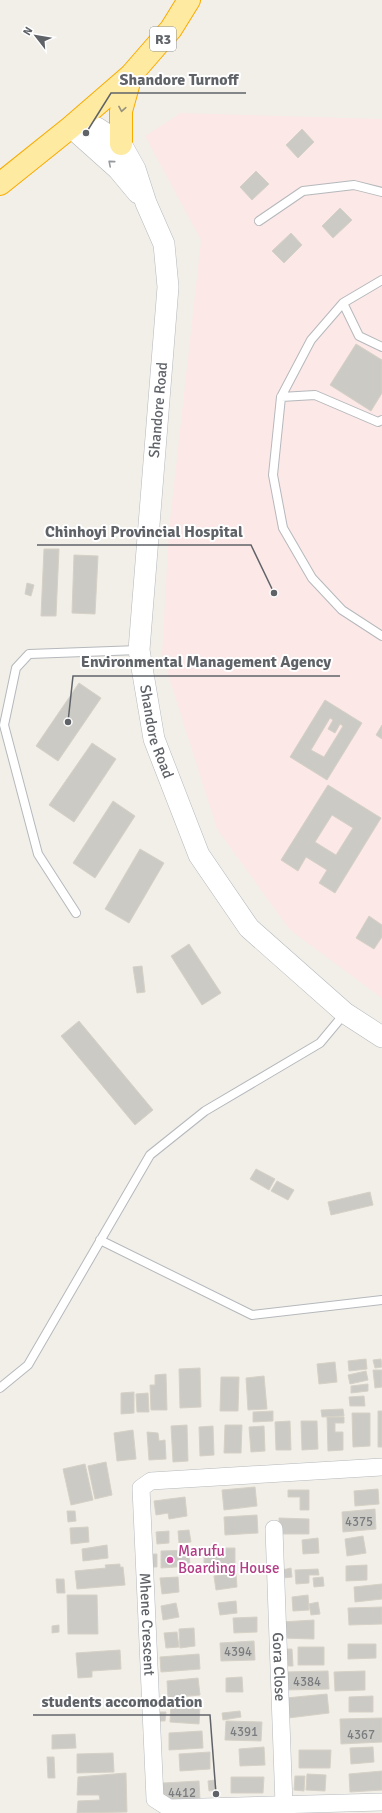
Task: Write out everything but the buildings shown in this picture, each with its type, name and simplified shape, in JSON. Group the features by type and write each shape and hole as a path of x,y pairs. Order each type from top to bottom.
{"highway":[{"name":"R3","path":"0,184 71,127 131,75 171,30 189,0"},
{"path":"121,144 121,111 131,75"}],"street":[{"path":"71,127 97,128 121,144 135,169 146,203"},
{"path":"71,127 118,169 146,203"},
{"name":"Shandore Road","path":"146,203 164,244 168,286 138,650 154,739 199,855 248,928 346,1013 382,1036"},
{"name":"Mhene Crescent","path":"382,1466 151,1481 141,1488 155,1799 169,1808 382,1802"},
{"name":"Gora Close","path":"274,1529 284,1805"}],"lane":[{"path":"259,221 303,191 354,185 382,192"},
{"path":"382,280 342,303 311,340 281,397 273,475 283,528 312,578 342,610 382,636"},
{"path":"342,303 359,336 382,347"},
{"path":"281,397 314,395 378,422 382,420"},
{"path":"76,913 38,854 4,725 16,668 29,654 138,650"},
{"path":"0,1388 28,1365 150,1154 205,1111 320,1044 346,1013"},
{"path":"100,1240 252,1316 382,1300"}],"shaded area":[{"path":"181,113 382,119 382,998 290,930 217,829 162,655 169,530 201,240 145,136"}],"place":[{"name":"Shandore Turnoff","path":"86,133"},
{"name":"Chinhoyi Provincial Hospital","path":"274,593"},
{"name":"Environmental Management Agency","path":"68,722"},
{"name":"Marufu Boarding House","path":"170,1560"},
{"name":"students accomodation","path":"216,1794"}]}
